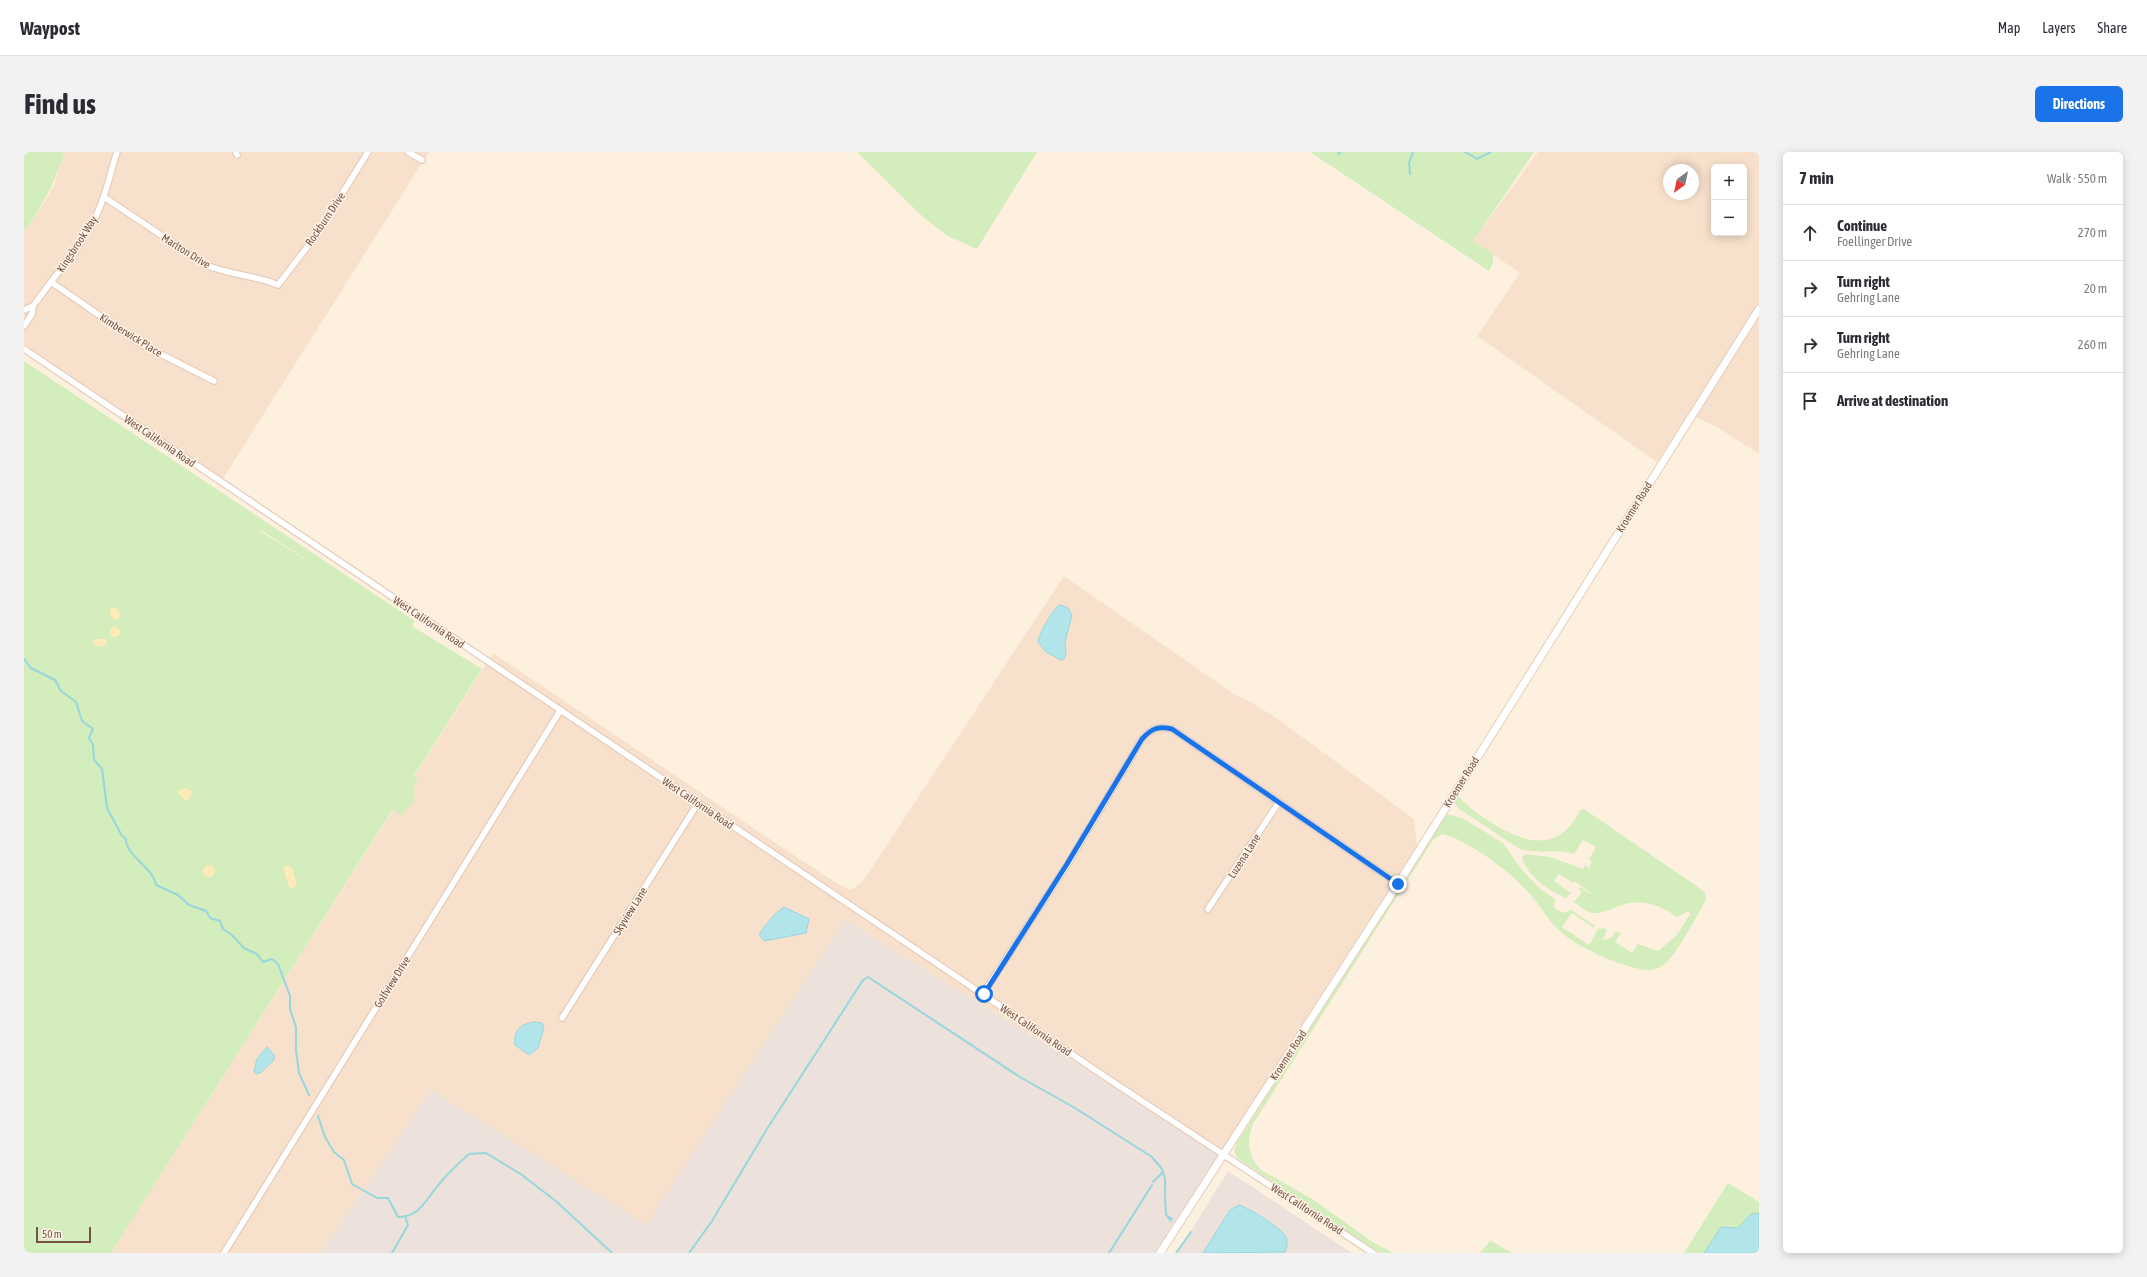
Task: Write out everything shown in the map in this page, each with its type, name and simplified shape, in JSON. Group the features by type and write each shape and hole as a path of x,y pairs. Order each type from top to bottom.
{"street":[{"name":"Kingsbrook Way","path":"24,310 33,306 52,282 92,223 104,197 117,152"},
{"name":"Rockburn Drive","path":"278,285 317,234 368,152"},
{"path":"408,152 422,160"},
{"name":"Marlton Drive","path":"104,197 206,265 224,272 256,277 278,285"},
{"name":"Kimberwick Place","path":"52,282 142,344 214,381"},
{"name":"Kingsbrook Way","path":"24,326 32,314 33,306"},
{"name":"Kroemer Road","path":"1160,1253 1398,884 1759,309"},
{"name":"West California Road","path":"24,349 560,711 1373,1253"},
{"name":"Golfview Drive","path":"224,1253 560,711"},
{"path":"984,994 1067,864 1142,739 1150,730 1160,727 1172,729 1398,884"},
{"name":"Luzena Lane","path":"1208,909 1279,802"},
{"name":"Skyview Lane","path":"562,1018 698,803"}],"shaded area":[{"path":"65,152 429,152 222,480 24,344 24,232 44,203 54,185"},
{"path":"1538,152 1759,152 1759,454 1717,427 1688,414 1657,462 1477,336 1520,273 1473,241"},
{"path":"1064,576 1237,696 1249,701 1275,717 1414,819 1418,854 1224,1155 845,920 646,1226 431,1090 321,1253 111,1253 493,653 786,850 838,884 851,890 863,881"},
{"path":"845,920 1224,1155 1160,1253 321,1253 431,1090 646,1225"},
{"path":"1228,1171 1352,1253 1177,1253"}],"green space":[{"path":"24,152 65,152 48,194 24,232"},
{"path":"857,152 1037,152 977,249 948,236 924,218"},
{"path":"1310,152 1534,152 1473,241 1493,254 1493,263 1489,271"},
{"path":"24,361 415,621 412,626 482,669 414,776 417,777 417,781 413,787 415,790 413,803 401,816 393,809 111,1253 24,1253","holes":["261,530 324,571 260,531"]},
{"path":"1457,795 1487,820 1516,835 1530,840 1544,840 1558,836 1570,826 1580,810 1584,809 1705,892 1706,900 1687,934 1670,959 1656,969 1640,969 1603,957 1568,938 1553,924 1523,886 1490,858 1453,837 1442,834 1433,840 1253,1124 1249,1137 1251,1154 1261,1170 1314,1200 1374,1243 1394,1253 1380,1253 1237,1158 1234,1151 1237,1143 1443,818 1446,815 1452,815 1464,819 1503,843 1522,870 1540,889 1555,899 1554,908 1564,913 1571,910 1595,926 1594,928 1572,913 1562,927 1589,945 1598,929 1605,928 1607,931 1602,940 1611,938 1616,931 1621,933 1615,942 1632,953 1638,944 1658,951 1677,935 1690,914 1688,911 1677,917 1657,906 1642,903 1627,904 1600,913 1593,913 1583,909 1574,902 1582,892 1579,889 1580,887 1594,895 1574,881 1574,883 1559,874 1554,881 1571,893 1566,898 1559,895 1546,887 1529,872 1522,858 1525,854 1550,857 1583,869 1585,865 1589,868 1592,862 1589,859 1595,849 1595,846 1583,840 1574,854 1567,852 1532,851 1518,848 1458,808 1454,801"},
{"path":"1728,1183 1759,1202 1759,1253 1684,1253"},
{"path":"1491,1241 1512,1253 1480,1253"}],"sand":[{"path":"113,607 118,609 120,616 117,620 113,619 110,614 110,609"},
{"path":"115,627 120,632 115,637 110,632"},
{"path":"94,639 105,639 107,643 104,646 95,646 93,643"},
{"path":"186,788 192,792 190,798 186,801 177,792"},
{"path":"207,865 211,865 215,871 211,877 207,877 203,873 203,869"},
{"path":"287,865 292,868 297,884 294,888 289,887 283,868"}],"water":[{"path":"1060,605 1068,608 1072,615 1065,642 1066,652 1064,659 1061,660 1046,652 1038,642 1047,622"},
{"path":"784,907 809,919 806,933 764,941 759,934 774,915"},
{"path":"534,1022 542,1023 544,1028 538,1048 529,1055 515,1045 515,1035 522,1026"},
{"path":"267,1047 274,1055 274,1060 260,1073 256,1074 254,1071 257,1059"},
{"path":"1239,1205 1250,1210 1283,1233 1287,1241 1285,1252 1203,1253 1230,1210"},
{"path":"1751,1214 1759,1214 1759,1253 1704,1253 1721,1227 1738,1228"}],"waterway":[{"path":"1410,174 1409,163 1413,152"},
{"path":"1465,152 1477,159 1491,152"},
{"path":"24,659 31,668 55,680 61,691 76,702 82,721 93,729 89,738 93,745 94,760 102,769 107,808 122,836 126,839 130,850 150,872 156,885 178,895 189,905 206,911 210,918 220,921 223,929 232,935 244,948 257,954 263,962 272,959 278,964 290,996 290,1009 296,1027 296,1051 299,1073 309,1095"},
{"path":"689,1253 712,1221 767,1129 863,980 868,977 1020,1077 1075,1108 1152,1157 1162,1169 1165,1179 1165,1195"},
{"path":"318,1116 325,1137 334,1152 344,1160 352,1184 377,1198 388,1198 398,1217 411,1214 421,1207 443,1179 469,1154 486,1153 522,1175 557,1202 612,1253"},
{"path":"1153,1182 1163,1172"},
{"path":"1109,1253 1152,1185"},
{"path":"1165,1197 1166,1215 1172,1219"},
{"path":"392,1253 408,1225 405,1216"},
{"path":"1167,1216 1171,1221"},
{"path":"1176,1253 1191,1232"}],"route":[{"path":"984,994 1067,864 1142,739 1150,730 1160,727 1172,729 1398,884"}]}
